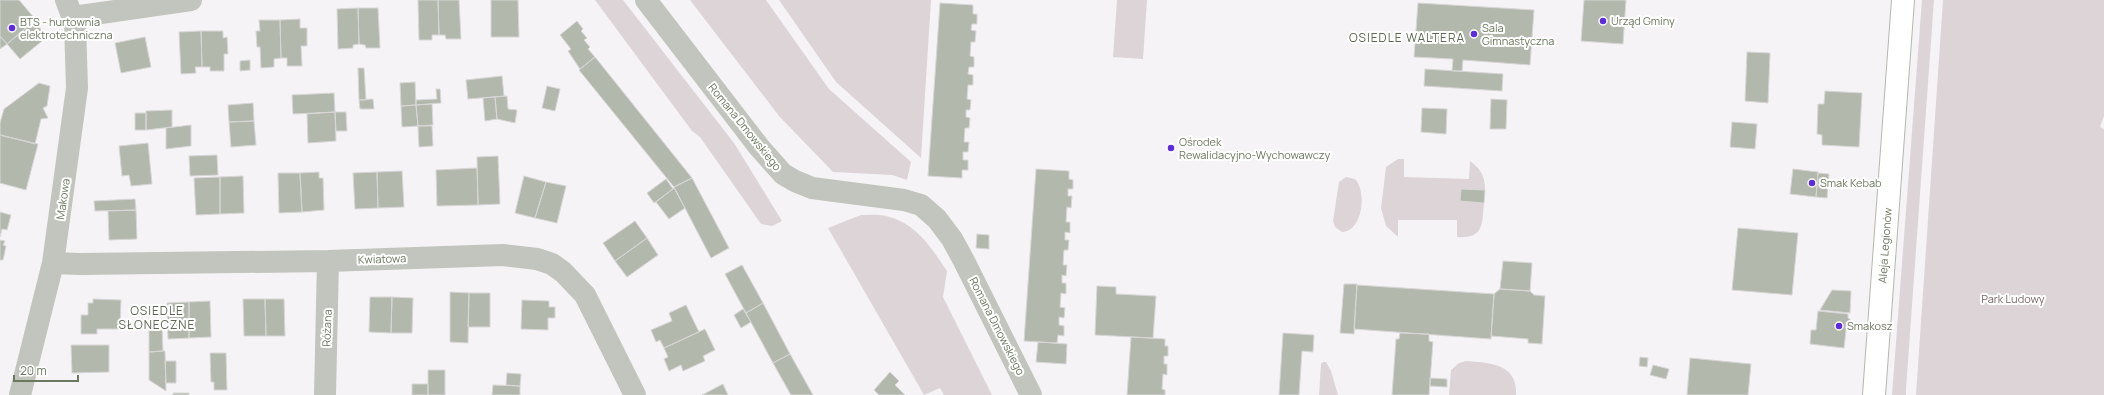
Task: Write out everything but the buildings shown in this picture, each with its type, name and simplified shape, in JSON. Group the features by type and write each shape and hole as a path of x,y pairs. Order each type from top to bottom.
{"main road":[{"name":"Aleja Legionów","path":"1874,395 1903,0"}],"street":[{"path":"69,9 191,0"},
{"name":"Romana Dmowskiego","path":"646,0 760,147 783,174 812,188 904,200 921,205 937,219 952,239 964,261 1031,395"},
{"name":"Makowa","path":"20,395 53,263 77,88 76,39 69,9"},
{"name":"Kwiatowa","path":"53,263 328,261 503,256 537,259 552,264 563,272 585,295 635,395"},
{"name":"Różana","path":"325,395 328,261"}],"green space":[{"path":"595,0 623,0 734,143 782,221 772,226 761,224 700,137 692,131"},
{"path":"690,0 766,0 829,89 911,162 907,180 892,175 833,172 779,116"},
{"path":"779,0 931,0 921,158 836,82"},
{"path":"1117,0 1147,0 1143,59 1113,57"},
{"path":"1922,0 1934,0 1906,395 1892,395"},
{"name":"Park Ludowy","path":"1943,0 2104,0 2104,116 2100,127 2104,129 2104,395 1916,395"},
{"path":"1398,159 1404,159 1404,177 1469,179 1470,161 1477,167 1482,173 1485,190 1461,189 1461,201 1484,203 1482,224 1477,233 1466,237 1457,237 1457,220 1398,220 1398,237 1386,226 1381,208 1386,167"},
{"path":"1346,177 1355,179 1359,185 1362,201 1359,218 1355,225 1349,230 1342,232 1335,227 1333,221 1339,182"},
{"path":"861,215 886,216 897,219 906,224 922,237 935,253 947,271 943,297 992,395 944,395 940,388 924,395 828,228"},
{"path":"1466,361 1492,364 1507,371 1512,376 1515,384 1516,395 1449,395 1451,370 1459,363"},
{"path":"1326,362 1331,371 1338,395 1319,395 1321,364"}],"place":[{"name":"Urząd Gminy","path":"1603,21"},
{"name":"BTS - hurtownia elektrotechniczna","path":"12,28"},
{"name":"Sala Gimnastyczna","path":"1474,34"},
{"name":"Ośrodek Rewalidacyjno-Wychowawczy","path":"1171,148"},
{"name":"Smak Kebab","path":"1812,183"},
{"name":"Smakosz","path":"1839,326"}],"district":[{"name":"OSIEDLE WALTERA","path":"1407,38"},
{"name":"OSIEDLE SŁONECZNE","path":"157,318"}]}
